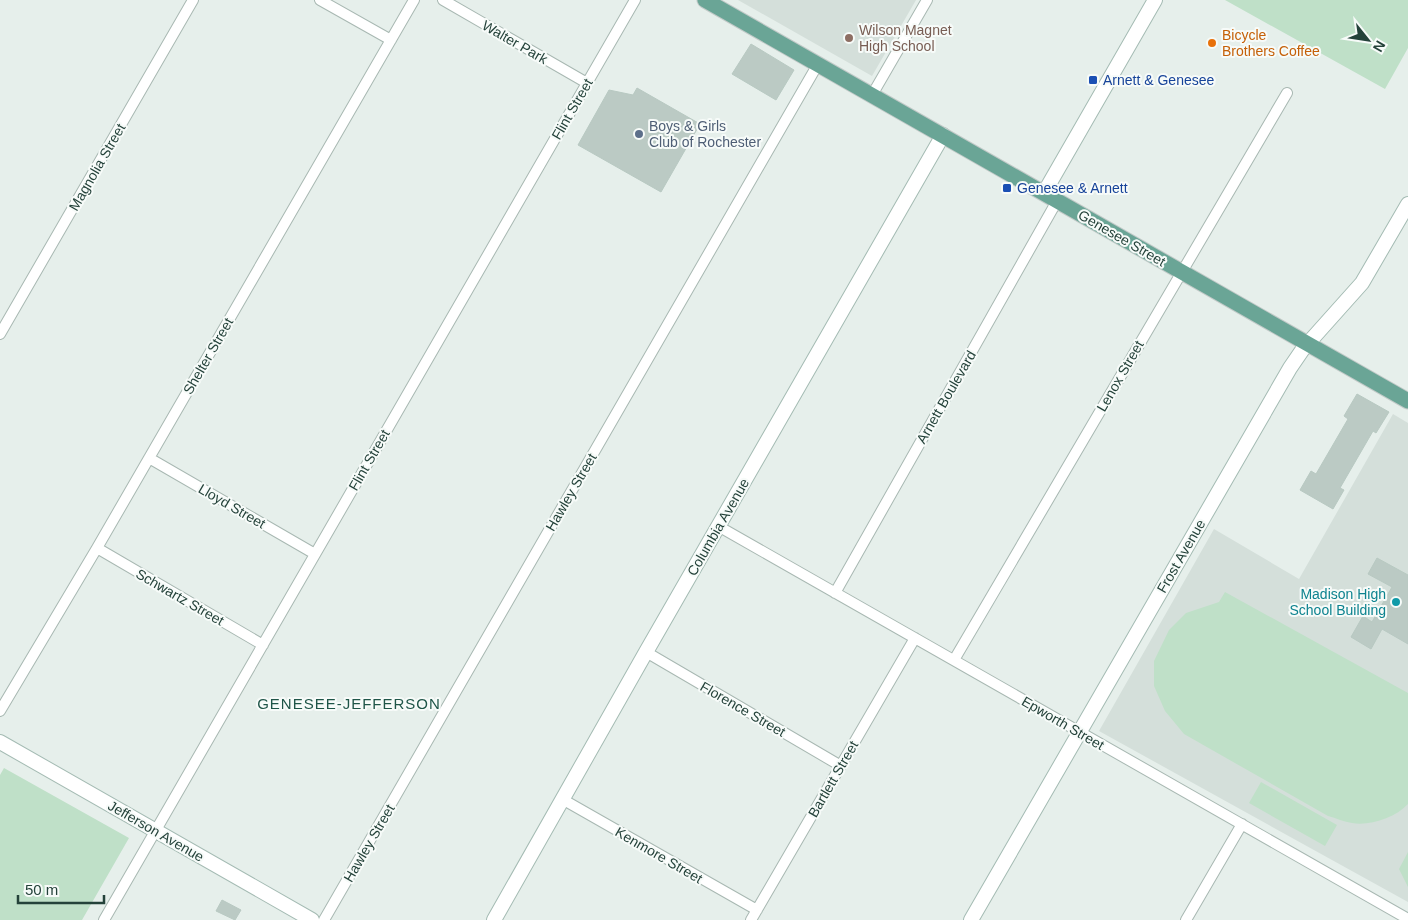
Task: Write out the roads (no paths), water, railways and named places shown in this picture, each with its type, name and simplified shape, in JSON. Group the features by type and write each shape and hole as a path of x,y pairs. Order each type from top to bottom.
{"main road":[{"name":"Genesee Street","path":"706,0 1408,401"}],"street":[{"name":"Magnolia Street","path":"0,334 193,0"},
{"path":"320,0 391,40"},
{"name":"Shelter Street","path":"0,711 97,548 414,0"},
{"name":"Walter Park","path":"443,0 587,83"},
{"name":"Flint Street","path":"104,920 635,0"},
{"path":"872,95 927,0"},
{"path":"1044,193 1155,0"},
{"name":"Hawley Street","path":"324,920 818,64"},
{"name":"Lenox Street","path":"954,660 1287,92"},
{"name":"Columbia Avenue","path":"494,920 942,135"},
{"name":"Arnett Boulevard","path":"835,593 1057,201"},
{"name":"Frost Avenue","path":"971,920 1290,368 1308,344 1362,283 1408,204"},
{"name":"Lloyd Street","path":"149,458 315,554"},
{"name":"Epworth Street","path":"718,526 1408,919"},
{"name":"Schwartz Street","path":"97,548 263,645"},
{"name":"Bartlett Street","path":"751,920 915,638"},
{"name":"Florence Street","path":"646,652 841,766"},
{"name":"Jefferson Avenue","path":"0,742 312,920"},
{"name":"Kenmore Street","path":"562,800 756,910"},
{"path":"1186,920 1242,824"}],"place":[{"name":"Wilson Magnet High School","path":"849,38"},
{"name":"Bicycle Brothers Coffee","path":"1212,43"},
{"name":"Arnett & Genesee","path":"1093,80"},
{"name":"Boys & Girls Club of Rochester","path":"639,134"},
{"name":"Genesee & Arnett","path":"1007,188"},
{"name":"Madison High School Building","path":"1396,602"}],"district":[{"name":"GENESEE-JEFFERSON","path":"349,704"}]}
